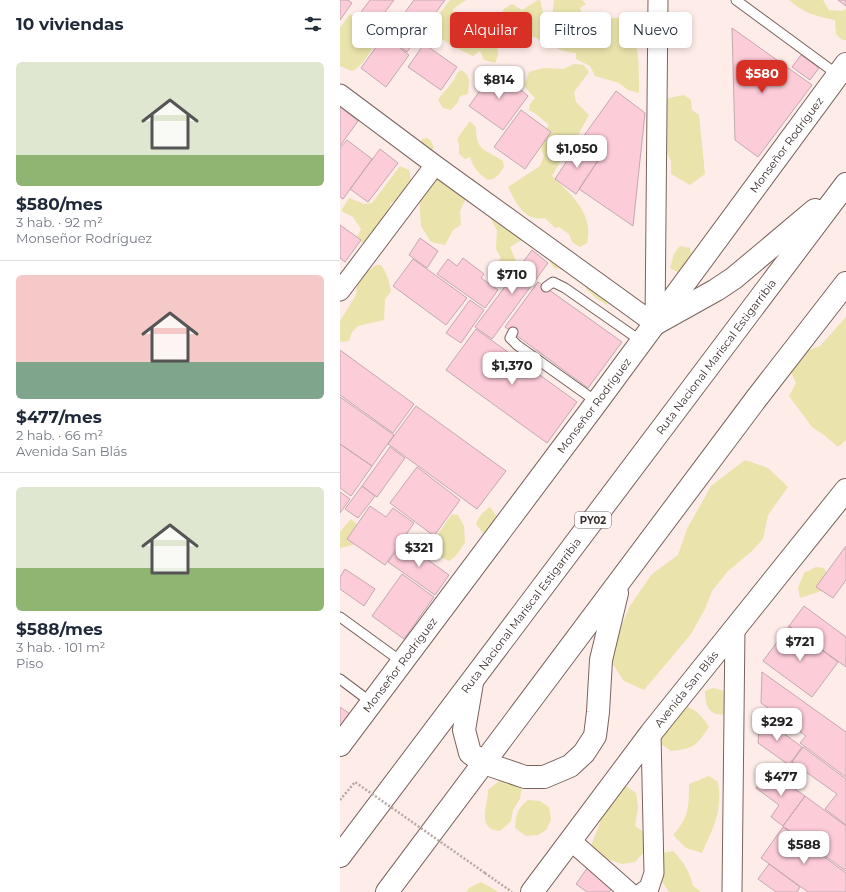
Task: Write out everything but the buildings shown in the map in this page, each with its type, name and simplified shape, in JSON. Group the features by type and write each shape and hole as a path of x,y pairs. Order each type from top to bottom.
{"main road":[{"name":"Monseñor Rodríguez","path":"340,745 655,324 842,69"},
{"path":"655,324 716,290 734,278 846,183"},
{"name":"Ruta Nacional Mariscal Estigarribia","path":"340,856 846,183"},
{"path":"387,892 756,399 846,282"},
{"name":"Avenida San Blás","path":"532,892 651,733 846,490"},
{"path":"472,680 464,730 470,753 484,763 525,777 544,777 570,766 584,753 594,736 598,712 601,660 619,583"}],"street":[{"path":"655,324 658,0"},
{"path":"340,94 435,165 655,324"},
{"path":"340,291 435,165"},
{"path":"732,892 735,627"},
{"path":"643,892 649,888 654,872 651,733"},
{"path":"570,840 629,892"}],"lane":[{"path":"736,0 842,69"},
{"path":"546,287 553,282 565,288 641,341"},
{"path":"513,332 510,338 517,345 597,402"},
{"path":"340,617 402,662"},
{"path":"340,679 372,703"}],"path":[{"path":"340,800 355,782 512,892"}],"shaded area":[{"path":"450,0 466,0 453,9 453,12 450,12 450,45 442,39 441,12"},
{"path":"540,0 543,12 540,12 540,40 532,36 532,12 502,12 504,9 512,4 522,10"},
{"path":"554,0 582,0 586,4 580,8 582,12 553,12"},
{"path":"789,0 823,0 829,10 842,11 846,9 846,40 842,40 836,34 835,20 810,13"},
{"path":"351,14 352,16 352,48 372,48 366,58 352,71 340,66 340,28"},
{"path":"611,18 619,18 619,48 637,48 639,93 628,90 619,83 595,76 590,66 576,59 576,53 555,48 611,48"},
{"path":"456,48 497,48 498,56 495,63 484,60 480,51 473,56"},
{"path":"574,64 584,65 589,72 574,92 576,102 589,115 552,176 579,205 584,214 588,232 587,243 580,247 572,242 569,234 559,227 555,228 545,218 532,217 522,210 508,187 540,166 544,156 541,144 544,132 549,125 529,110 530,104 535,98 524,86 529,72 543,68 563,69"},
{"path":"461,70 467,75 468,78 468,94 460,96 458,102 451,110 443,108 438,100 454,80 457,73"},
{"path":"684,95 691,100 692,110 699,115 705,174 690,185 671,174 671,161 664,146 664,99"},
{"path":"470,121 476,127 476,135 480,146 487,152 503,161 504,167 494,179 488,180 481,175 476,170 470,157 465,159 459,154 459,144 457,139"},
{"path":"427,138 431,141 434,148 430,152 419,147 422,139"},
{"path":"400,166 409,170 411,181 399,200 391,203 389,210 382,219 372,238 362,243 357,237 361,229 353,217 341,211 349,198 364,204 372,203"},
{"path":"437,178 472,178 492,194 506,210 565,262 562,269 554,268 546,256 523,239 510,247 516,261 514,268 506,273 497,270 497,263 501,258 496,249 497,230 489,216 490,203 467,196 460,211 461,225 453,230 445,245 431,242 421,226 419,198"},
{"path":"680,246 690,248 692,258 681,274 670,268 674,254"},
{"path":"376,265 381,265 383,268 388,277 391,291 385,299 384,320 358,326 352,332 349,341 340,342 340,321 356,295 357,286 364,274"},
{"path":"587,282 611,286 607,305 586,289"},
{"path":"846,317 846,440 838,447 812,427 789,396 796,383 790,370 803,352 820,346"},
{"path":"745,460 768,468 788,487 768,515 763,539 752,551 728,571 712,591 705,609 691,634 644,690 624,681 606,654 620,629 630,606 652,574 678,555 687,529 711,486"},
{"path":"490,507 497,517 499,525 491,531 483,533 476,524 482,514"},
{"path":"452,514 458,515 464,526 465,543 456,555 449,561 435,554 431,538 435,538"},
{"path":"351,519 357,524 364,520 361,543 340,548 340,532"},
{"path":"816,567 824,568 831,580 824,590 800,598 798,588 804,573"},
{"path":"713,688 729,692 729,714 723,715 713,713 708,707 705,691"},
{"path":"683,705 698,713 709,727 701,739 694,745 685,749 671,751 661,744 662,736"},
{"path":"709,776 718,782 719,802 716,819 702,853 686,848 673,835 682,823 687,811 689,784"},
{"path":"503,778 522,786 520,799 513,810 511,821 500,831 493,830 488,826 485,816 488,790"},
{"path":"626,786 636,793 638,807 635,826 644,832 649,842 643,853 635,862 622,864 604,858 591,846 606,807 606,795"},
{"path":"528,800 540,801 549,807 551,820 546,830 538,835 526,836 515,828 518,812 521,806"},
{"path":"673,851 686,867 693,886 700,892 669,892 656,873 662,853"},
{"path":"481,882 497,892 466,892 469,888"}]}
